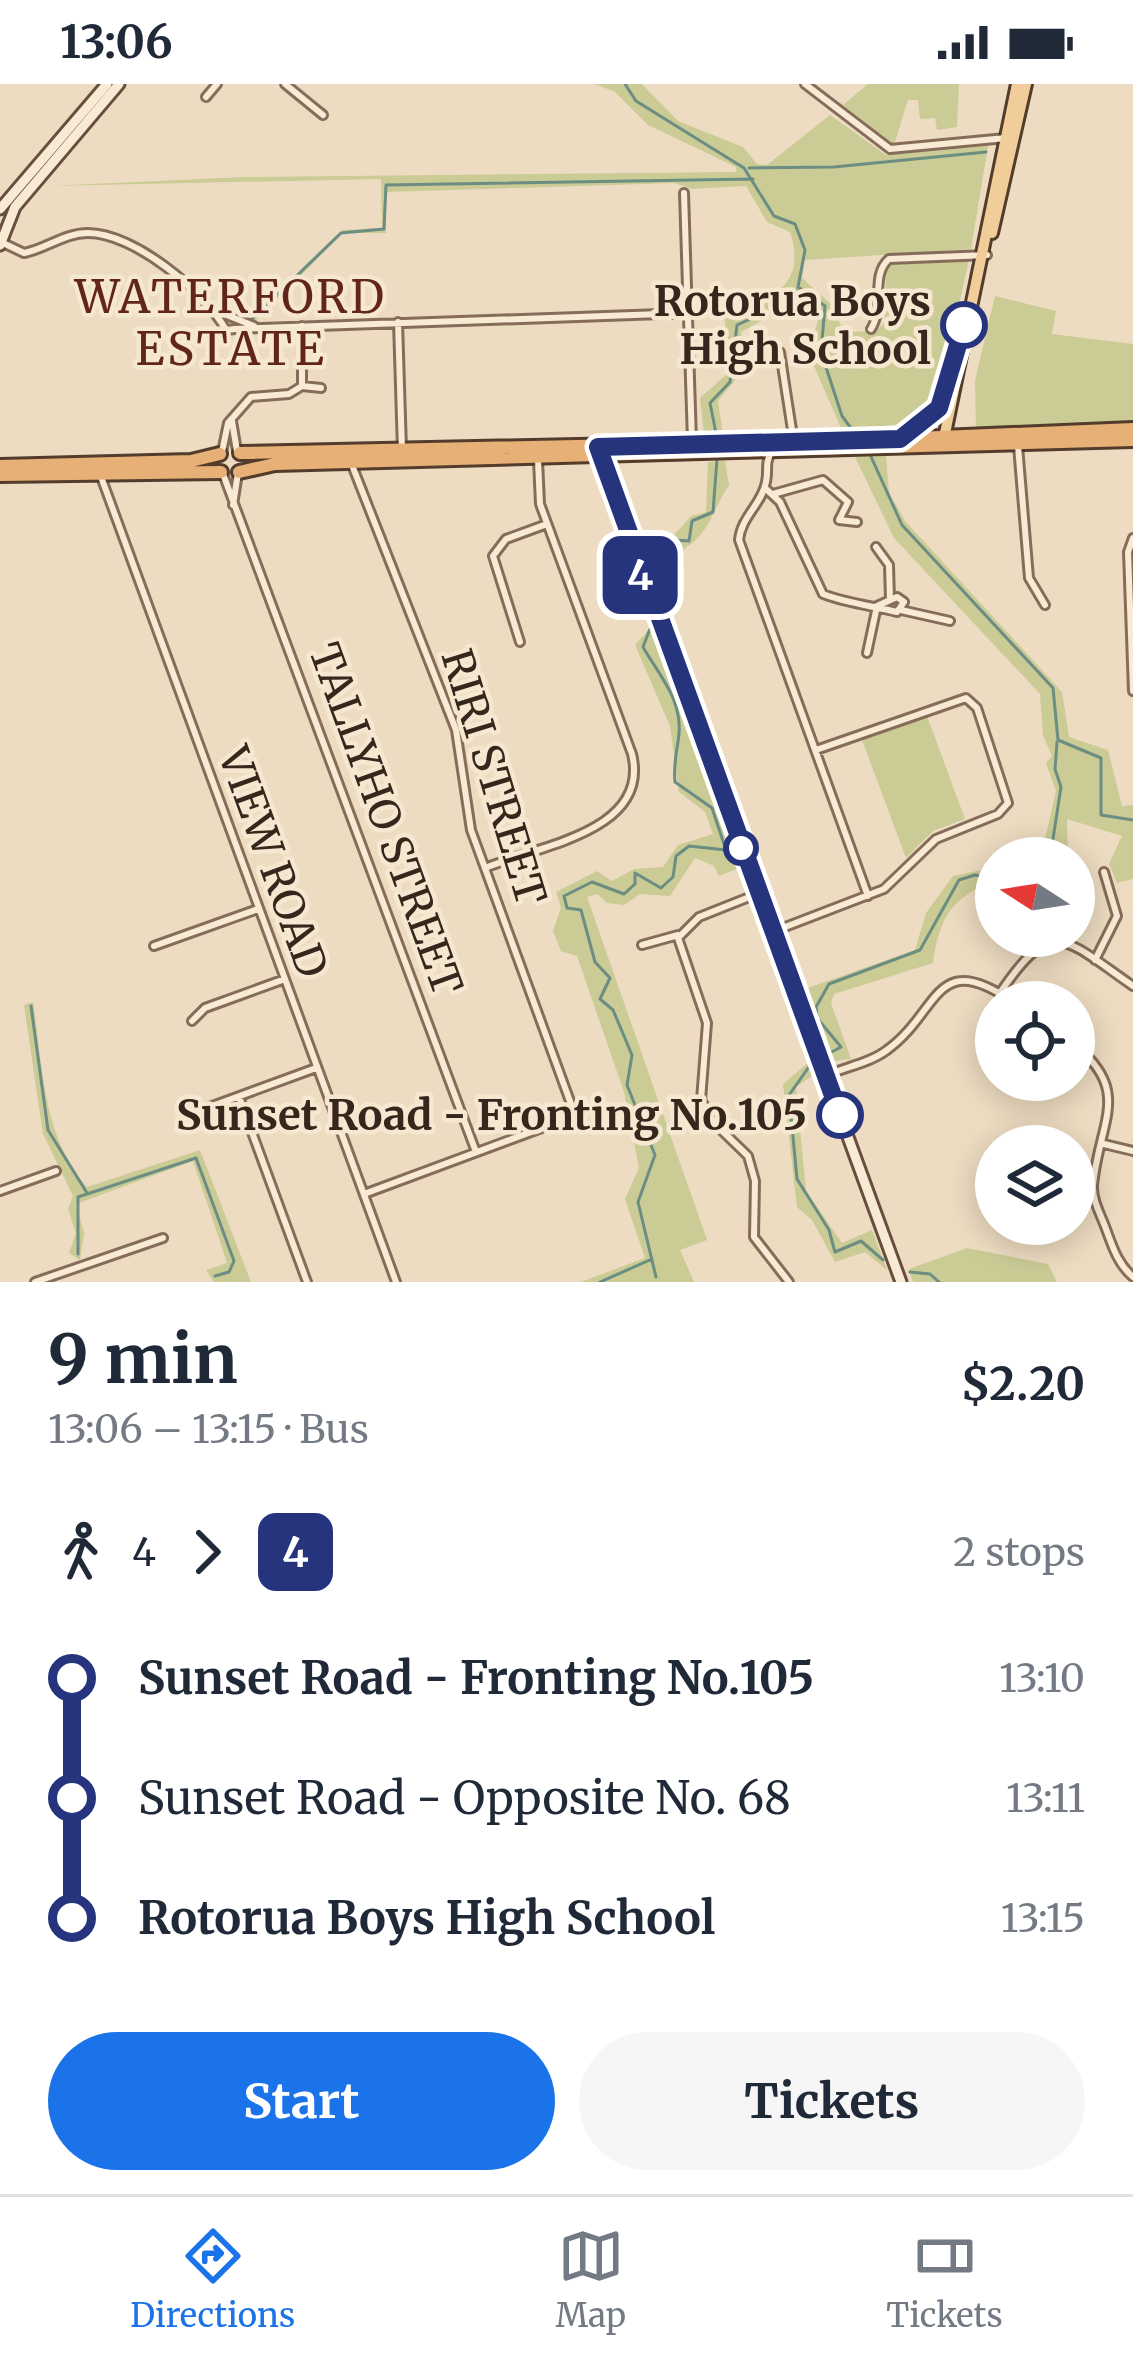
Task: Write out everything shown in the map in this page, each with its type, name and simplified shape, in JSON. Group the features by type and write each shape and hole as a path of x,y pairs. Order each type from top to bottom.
{"highway":[{"path":"900,439 934,414 956,360"},
{"path":"1018,444 1022,438 1072,431"},
{"path":"0,466 239,473 275,464 350,459 869,444 1072,431 1133,434"},
{"path":"869,444 900,439 1018,444 1133,434"},
{"path":"692,448 754,450 770,456 794,445"},
{"path":"0,476 191,461 230,453 350,459"},
{"path":"230,453 239,473"},
{"path":"222,473 230,453"}],"main road":[{"path":"3,241 15,207 107,84"},
{"path":"0,209 119,84"},
{"path":"946,441 1024,85"},
{"path":"0,222 3,241"},
{"path":"946,441 956,360 984,255"},
{"path":"598,452 901,1282"}],"street":[{"path":"88,84 101,98"},
{"path":"206,97 217,84"},
{"path":"286,84 323,115"},
{"path":"811,86 890,148 1010,138"},
{"path":"684,193 692,448"},
{"path":"3,241 30,253 85,233 127,243 237,325 689,313"},
{"path":"871,329 881,313 881,264 889,259 984,255"},
{"path":"225,318 226,330 237,325"},
{"path":"398,322 402,458"},
{"path":"302,326 302,386"},
{"path":"780,352 794,445"},
{"path":"230,453 232,417 251,397 289,394 302,386 321,388"},
{"path":"230,453 232,417"},
{"path":"1018,444 1029,578 1045,605"},
{"path":"485,868 612,818 634,781 632,754 547,524 538,453"},
{"path":"770,456 765,488 743,522 739,540 868,896"},
{"name":"RIRI STREET","path":"350,459 456,730 471,830 571,1105 558,1122 364,1194"},
{"name":"VIEW ROAD","path":"99,467 396,1282"},
{"name":"TALLYHO STREET","path":"222,473 262,569 476,1152"},
{"path":"233,508 239,473"},
{"path":"773,494 791,484 805,488 823,480 848,502 839,520 857,522"},
{"path":"765,488 773,494 819,590 950,621"},
{"path":"520,642 493,556 506,539 547,524"},
{"path":"1133,538 1128,552 1133,692"},
{"path":"876,547 889,565 890,600"},
{"path":"877,606 901,598 902,610"},
{"path":"867,652 877,606"},
{"path":"772,932 887,886 936,838 998,814 1009,796 976,708 966,698 816,750"},
{"path":"1095,959 1116,922 1111,884 1104,872"},
{"path":"642,945 678,935 699,917 757,894"},
{"path":"154,946 259,908"},
{"path":"678,935 707,1023 701,1100 714,1123 748,1156 755,1181 754,1237 790,1282"},
{"path":"1009,981 1029,953 1046,942 1065,942 1133,986"},
{"path":"192,1021 205,1008 285,979"},
{"path":"825,1076 884,1053 947,984 978,981"},
{"path":"1095,1060 1112,1086 1114,1107 1093,1194 1119,1262 1133,1277"},
{"path":"196,1112 317,1067"},
{"path":"239,1097 307,1282"},
{"path":"1104,1144 1133,1151"},
{"path":"0,1191 56,1171"},
{"path":"35,1282 163,1238"}],"green space":[{"path":"595,84 642,84 678,121 743,147 757,164 767,165 830,115 886,155 988,146 971,249 805,260 802,278 832,305 844,332 876,331 885,322 886,264 969,260 940,388 918,421 843,433 808,352 818,321 785,308 741,332 746,376 737,378 718,401 723,435 704,435 700,398 728,373 724,308 756,302 781,289 794,266 790,232 767,222 746,186 691,189 675,183 386,192 386,233 343,233 254,322 247,322 342,230 382,228 381,179 47,186 245,177 736,172 736,167 648,125 615,92"},
{"path":"868,84 959,84 957,127 937,130 935,118 920,119 918,100 908,100 894,145 843,105"},
{"path":"995,296 1056,311 1052,334 1133,344 1133,421 976,429 975,380"},
{"path":"886,456 889,493 906,522 1062,692 1069,737 1108,750 1122,806 1133,805 1133,879 1117,883 1109,864 1122,836 1067,819 1067,837 1045,837 1056,791 1046,763 1052,756 1043,735 1040,694 894,538 855,457"},
{"path":"725,461 729,485 705,528 684,549 682,582 664,619 659,603 674,580 667,543 691,516 706,512 708,462"},
{"path":"651,627 737,869 719,876 714,866 695,858 670,896 640,894 624,905 607,903 597,894 587,897 707,1240 680,1250 694,1282 581,1282 645,1258 625,1199 639,1168 624,1092 577,956 561,951 553,931 561,908 556,892 597,871 612,881 634,869 663,867 678,845 713,834 705,812 679,792 670,726 635,645"},
{"path":"927,716 965,819 933,831 906,858 862,740"},
{"path":"975,871 975,890 954,906 942,924 933,963 834,994 831,1003 851,1059 826,1062 802,990 915,950 926,913 953,876"},
{"path":"33,1002 53,1123 72,1167 87,1187 200,1150 251,1282 214,1282 206,1270 227,1263 193,1161 76,1204 84,1233 80,1260 69,1253 76,1233 68,1209 73,1196 43,1134 24,1005"},
{"path":"810,1061 815,1074 796,1087 806,1191 842,1243 872,1230 887,1270 865,1252 835,1262 812,1220 797,1207 783,1084"},
{"path":"967,1248 1048,1264 1057,1282 913,1282 909,1269"}],"waterway":[{"path":"625,84 636,101 744,168 774,216 795,224 805,250 798,287 825,306 821,352 842,416 862,443"},
{"path":"749,168 834,167 986,152"},
{"path":"252,319 341,233 384,229 386,185 753,179"},
{"path":"716,433 710,403 730,382 737,325 788,302 796,290"},
{"path":"868,450 902,525 1053,688 1058,740 1101,758 1101,815 1133,820"},
{"path":"664,610 680,582 675,540 689,541 692,521 713,512 717,459"},
{"path":"650,629 643,647 668,688 679,721 675,782 712,808 726,850 689,846 676,856 673,877 661,888 635,873 635,884 624,894 592,882 564,896 567,908 581,910 595,962 610,978 600,999 613,1010 632,1055 627,1085 655,1155 638,1202 656,1277"},
{"path":"1053,837 1061,787 1055,769 1057,742"},
{"path":"826,1055 841,1047 817,1018 816,1007 829,984 920,950 959,880 975,875"},
{"path":"31,1006 48,1130 87,1193"},
{"path":"811,1064 789,1095 797,1179 829,1230 835,1252 861,1241 883,1260"},
{"path":"78,1254 78,1197 196,1158 234,1261 229,1272 215,1276"},
{"path":"600,1282 652,1259"},
{"path":"910,1272 930,1274 939,1282"}],"bus line":[{"name":"4","path":"840,1115 598,462 598,447 900,439 926,423 939,408 964,325"}],"place":[{"name":"Rotorua Boys High School","path":"964,325"},
{"name":"Sunset Road - Fronting No.105","path":"840,1115"}],"district":[{"name":"WATERFORD ESTATE","path":"231,323"}]}
